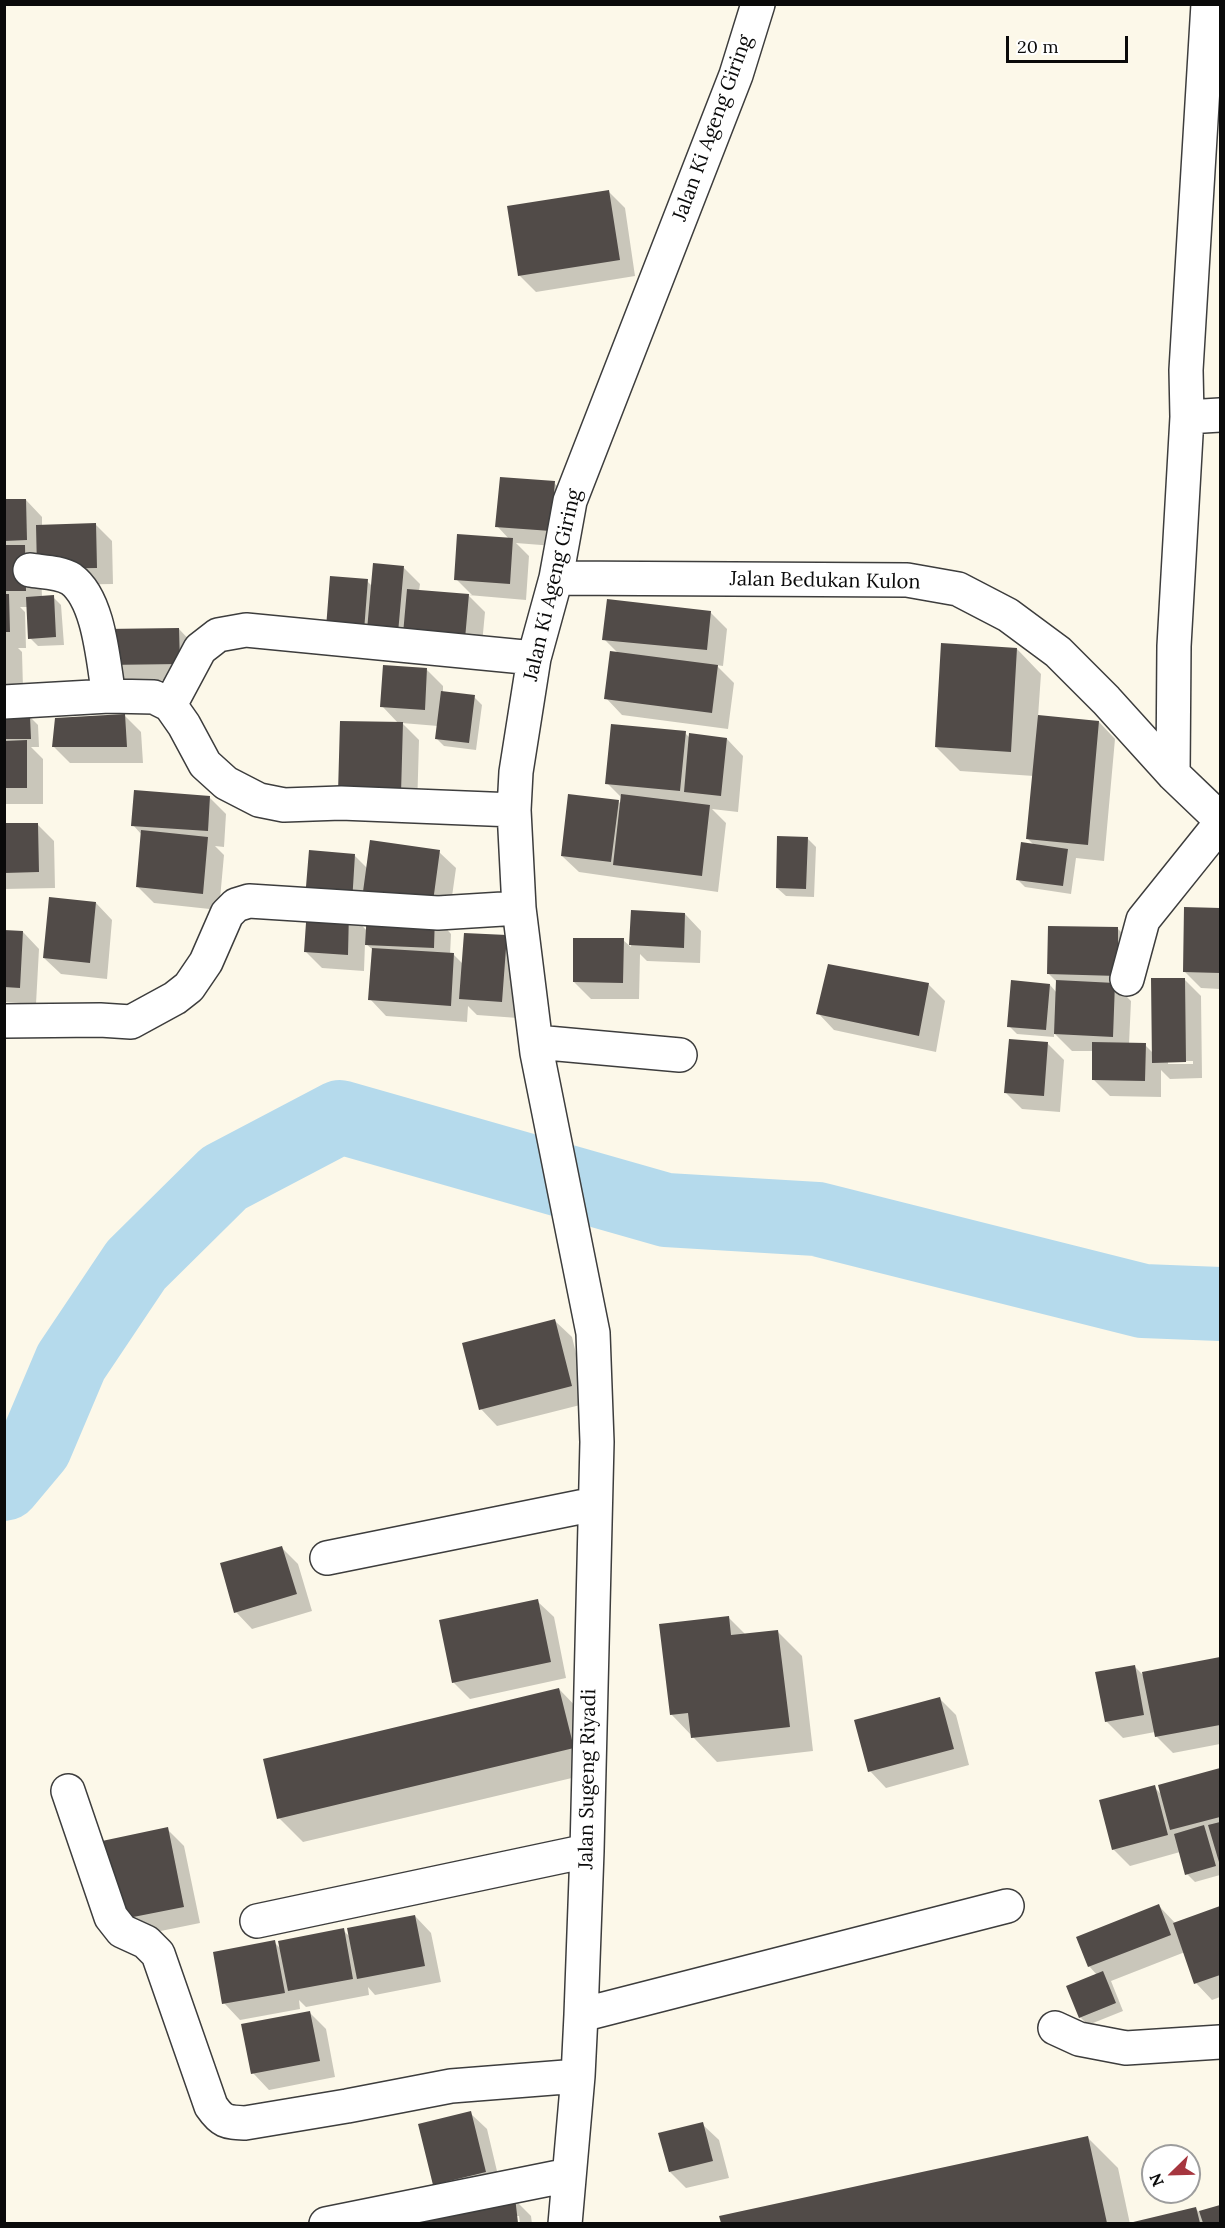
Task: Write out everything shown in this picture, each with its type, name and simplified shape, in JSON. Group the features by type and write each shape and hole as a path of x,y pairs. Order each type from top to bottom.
{"street":[{"name":"Jalan Ki Ageng Giring","path":"593,1333 536,1047 519,908 514,810 516,772 534,658 556,578 570,501 736,75 758,4"},
{"path":"1173,774 1174,646 1187,417 1186,370 1208,4"},
{"path":"1187,417 1221,415"},
{"path":"30,570 63,576 71,580 87,599 93,612 109,696"},
{"name":"Jalan Bedukan Kulon","path":"556,578 908,580 958,589 1008,615 1058,652 1106,700 1173,774 1221,819"},
{"path":"170,705 200,649 218,635 246,630 534,658"},
{"path":"4,702 109,696 154,697 170,705 184,725 205,764 226,783 259,800 284,805 341,803 514,810"},
{"path":"1127,979 1143,920 1221,824"},
{"path":"4,1021 131,1022 175,998 189,987 206,962 227,914 236,905 249,901 438,913 519,908"},
{"path":"536,1047 680,1055"},
{"name":"Jalan Sugeng Riyadi","path":"565,2223 578,2076 587,1851 597,1442 593,1333"},
{"path":"327,1558 595,1504"},
{"path":"68,1791 111,1917 122,1931 146,1942 158,1954 211,2106 219,2118 228,2122 245,2123 450,2086 578,2076"},
{"path":"257,1921 587,1851"},
{"path":"581,2015 1007,1906"},
{"path":"1055,2028 1079,2039 1126,2048 1221,2042"},
{"path":"326,2223 569,2175"}],"building":[{"path":"609,190 620,260 518,276 507,206"},
{"path":"500,477 555,481 551,531 495,527"},
{"path":"4,499 26,499 27,540 4,541"},
{"path":"96,523 97,568 37,569 36,525"},
{"path":"457,534 513,538 510,584 454,580"},
{"path":"4,545 25,545 26,591 4,591"},
{"path":"373,563 404,566 398,633 367,630"},
{"path":"330,576 368,579 364,631 326,628"},
{"path":"407,589 469,594 465,639 403,634"},
{"path":"4,594 9,594 10,632 4,632"},
{"path":"54,595 56,637 28,639 26,597"},
{"path":"607,599 711,611 707,650 602,640"},
{"path":"179,628 180,664 106,665 105,629"},
{"path":"941,643 1017,648 1011,752 935,747"},
{"path":"610,651 718,665 712,713 604,699"},
{"path":"383,665 427,668 425,710 380,707"},
{"path":"441,691 475,695 469,743 435,739"},
{"path":"125,714 127,747 52,747 55,718"},
{"path":"4,715 30,716 31,739 4,739"},
{"path":"1038,715 1099,721 1088,845 1026,839"},
{"path":"340,721 403,722 401,794 338,793"},
{"path":"611,724 686,731 680,791 605,784"},
{"path":"689,733 727,738 721,796 684,792"},
{"path":"27,740 27,788 4,788 4,741"},
{"path":"134,790 210,796 208,831 131,826"},
{"path":"568,794 619,800 611,862 561,856"},
{"path":"621,794 710,805 702,876 613,865"},
{"path":"4,823 38,823 39,872 4,873"},
{"path":"141,830 208,837 203,894 136,887"},
{"path":"777,836 808,837 806,889 776,888"},
{"path":"370,840 440,850 432,909 362,899"},
{"path":"1021,842 1068,849 1063,886 1016,880"},
{"path":"309,850 355,854 352,903 305,899"},
{"path":"49,897 96,902 90,963 43,958"},
{"path":"1184,907 1220,908 1220,973 1183,972"},
{"path":"307,908 349,911 348,955 304,952"},
{"path":"631,910 685,913 684,948 629,945"},
{"path":"367,912 435,915 434,948 365,945"},
{"path":"1048,926 1118,927 1118,976 1047,974"},
{"path":"4,930 23,931 20,988 4,987"},
{"path":"464,933 507,935 502,1002 459,999"},
{"path":"573,938 624,938 623,983 573,982"},
{"path":"372,948 454,953 451,1006 368,1000"},
{"path":"828,964 929,983 919,1036 816,1014"},
{"path":"1151,978 1185,978 1186,1062 1152,1063"},
{"path":"1011,980 1050,984 1046,1030 1007,1027"},
{"path":"1056,980 1115,983 1113,1037 1054,1034"},
{"path":"1009,1039 1048,1042 1044,1096 1004,1093"},
{"path":"1092,1042 1146,1043 1145,1081 1092,1080"},
{"path":"555,1319 572,1386 479,1410 462,1343"},
{"path":"282,1546 297,1594 234,1613 220,1563"},
{"path":"538,1599 551,1662 452,1683 439,1620"},
{"path":"729,1616 731,1635 778,1630 790,1727 691,1738 688,1713 670,1715 659,1624"},
{"path":"1220,1657 1220,1725 1155,1737 1142,1672"},
{"path":"1135,1665 1144,1715 1105,1722 1095,1672"},
{"path":"559,1688 574,1748 277,1819 263,1759"},
{"path":"940,1697 954,1749 868,1772 854,1720"},
{"path":"1220,1768 1220,1817 1170,1830 1158,1785"},
{"path":"1155,1785 1168,1835 1112,1850 1099,1800"},
{"path":"1220,1822 1220,1862 1219,1862 1208,1825"},
{"path":"1204,1825 1216,1866 1185,1875 1174,1834"},
{"path":"168,1827 184,1907 118,1920 102,1841"},
{"path":"1159,1904 1171,1935 1088,1967 1076,1937"},
{"path":"1220,1906 1220,1975 1194,1984 1173,1923"},
{"path":"415,1915 425,1966 357,1979 347,1928"},
{"path":"344,1928 353,1979 288,1991 278,1941"},
{"path":"275,1940 285,1993 222,2004 213,1952"},
{"path":"1103,1971 1116,2003 1079,2018 1066,1986"},
{"path":"310,2011 320,2061 251,2074 241,2024"},
{"path":"471,2111 486,2172 433,2185 418,2124"},
{"path":"703,2122 713,2161 669,2172 658,2133"},
{"path":"1088,2136 1107,2223 721,2223 719,2216"},
{"path":"515,2197 518,2223 426,2223 425,2210"},
{"path":"1220,2205 1220,2223 1203,2223 1199,2211"},
{"path":"1196,2207 1200,2223 1129,2223"}],"waterway":[{"path":"4,1484 35,1447 71,1362 136,1265 224,1178 340,1117 666,1210 817,1219 1143,1301 1220,1304"}]}
